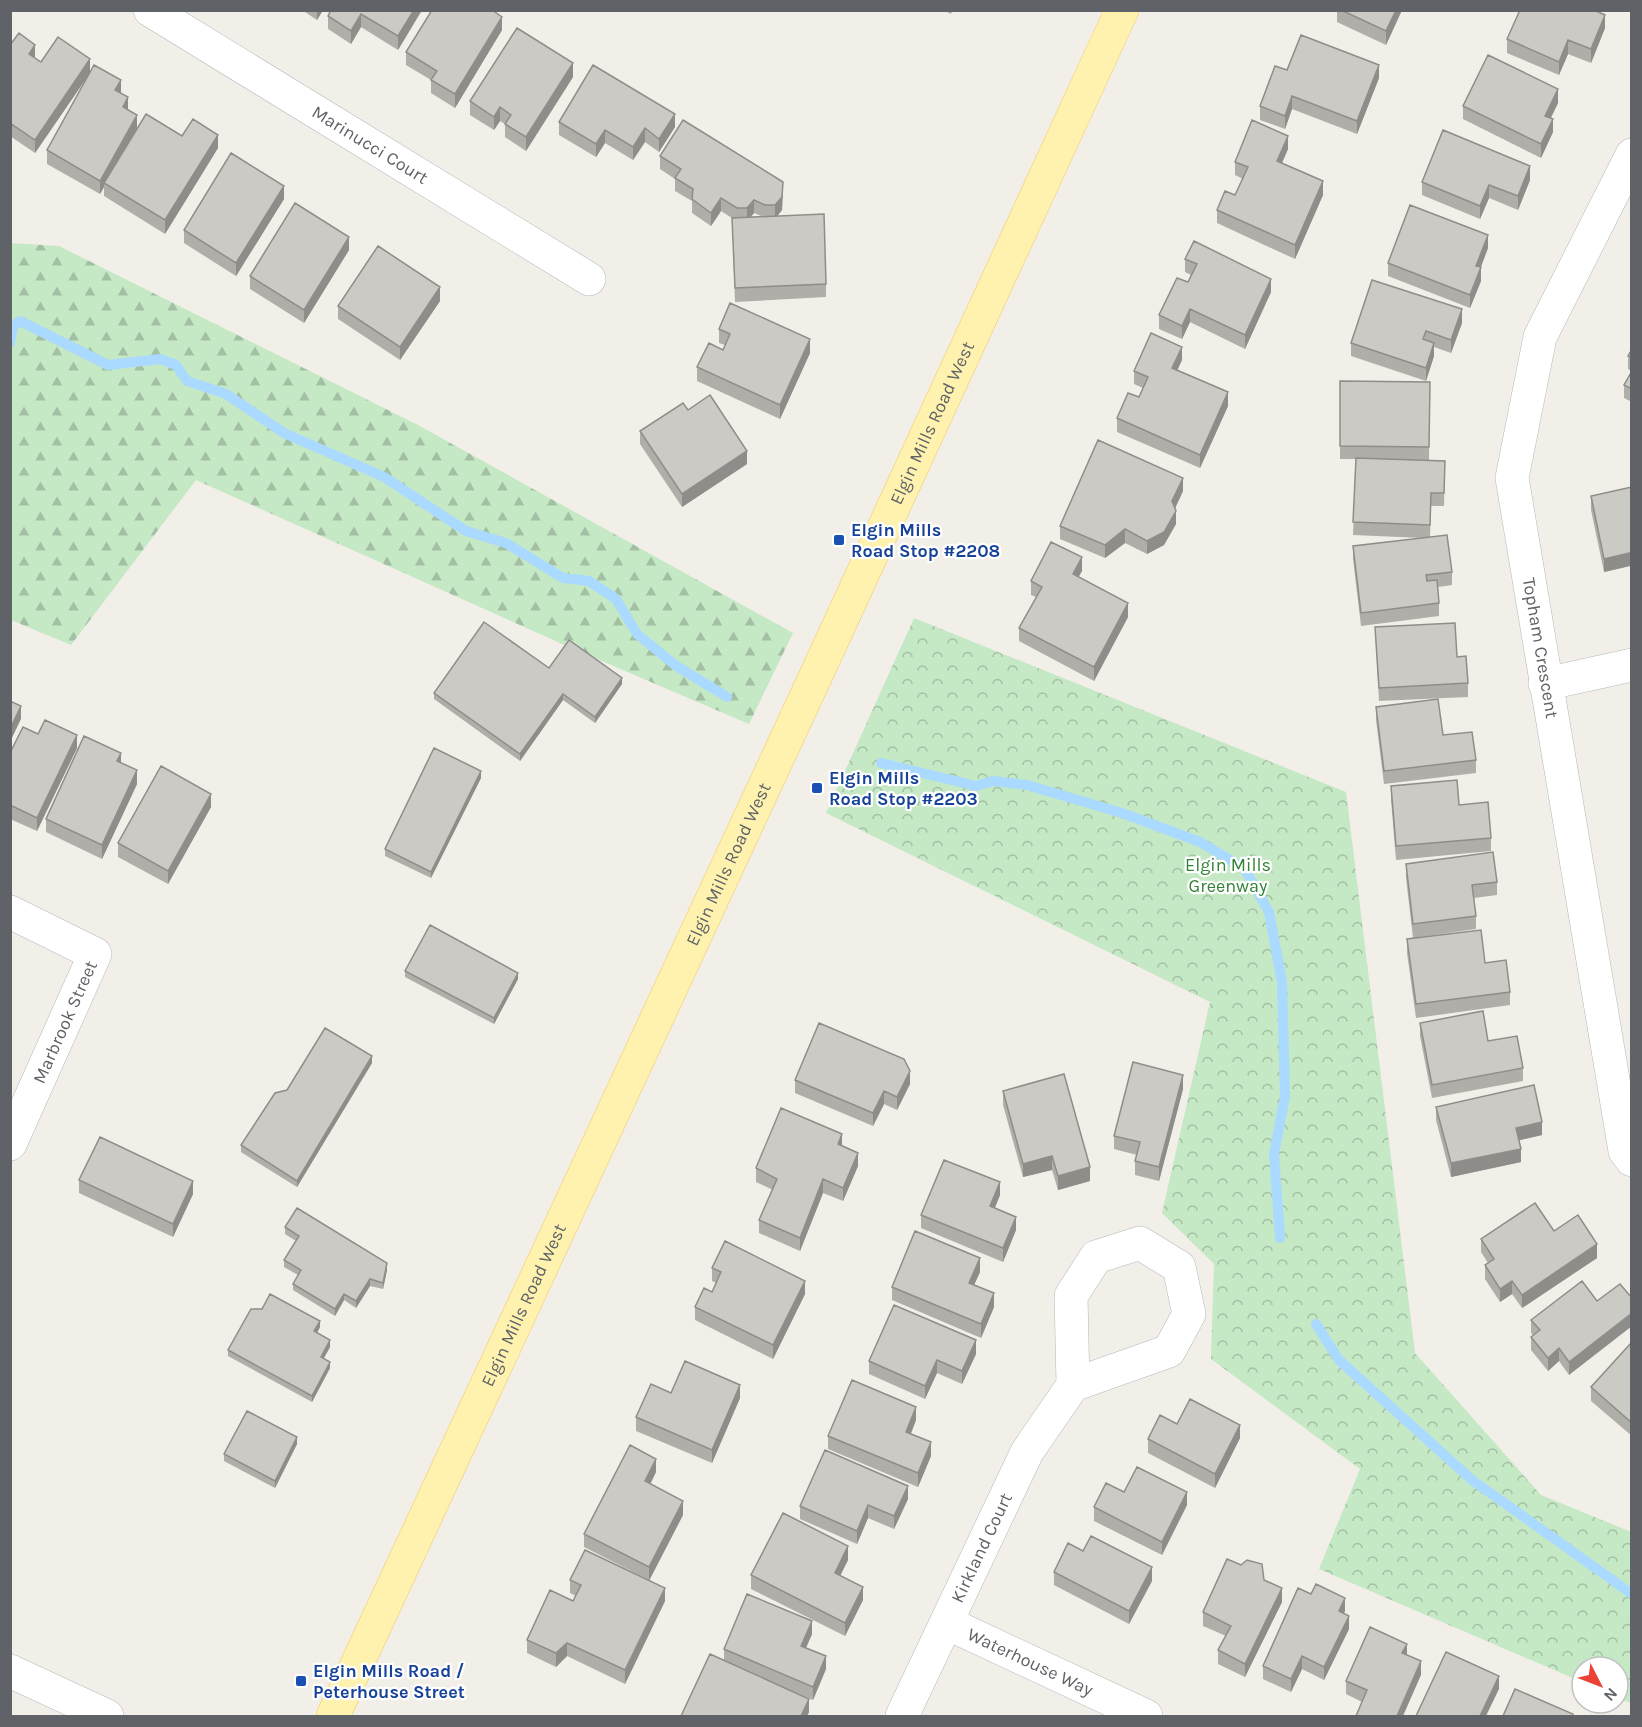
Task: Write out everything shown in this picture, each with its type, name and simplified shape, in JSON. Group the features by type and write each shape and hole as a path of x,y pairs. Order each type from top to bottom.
{"main road":[{"name":"Elgin Mills Road West","path":"333,1716 1122,10"}],"street":[{"name":"Marinucci Court","path":"150,10 590,279"},
{"name":"Topham Crescent","path":"1632,155 1540,337 1512,478 1625,1151 1632,1160"},
{"path":"1545,684 1632,665"},
{"name":"Marbrook Street","path":"10,912 95,954 10,1144"},
{"path":"1140,1243 1179,1267 1189,1314 1168,1351 1073,1385 1071,1296 1096,1257 1140,1243"},
{"name":"Kirkland Court","path":"902,1716 1027,1452 1073,1385"},
{"name":"Waterhouse Way","path":"947,1623 1146,1716"},
{"path":"10,1671 106,1716"}],"green space":[{"path":"10,243 59,246 416,424 793,633 749,724 569,647 196,480 71,645 11,620"},
{"name":"Elgin Mills Greenway","path":"914,618 1346,792 1415,1353 1541,1495 1631,1532 1631,1703 1630,1655 1570,1655 1570,1677 1319,1569 1360,1469 1211,1359 1214,1264 1162,1213 1210,1002 826,813"}],"building":[{"path":"331,10 414,10 398,36 361,14 351,31 328,16"},
{"path":"432,10 492,10 502,17 455,94 431,80 437,71 406,52"},
{"path":"1341,10 1396,10 1386,31"},
{"path":"1520,10 1594,10 1605,15 1591,49 1568,40 1559,62 1507,39"},
{"path":"517,28 573,63 526,137 505,124 511,115 500,107 494,117 470,101"},
{"path":"19,33 35,45 29,54 41,62 58,37 90,59 35,140 10,123 10,45"},
{"path":"1301,35 1379,65 1357,121 1292,96 1285,116 1260,106 1275,66 1287,70"},
{"path":"1488,55 1558,89 1545,116 1553,119 1541,144 1463,106"},
{"path":"94,65 121,80 115,90 128,97 123,107 137,115 100,181 47,150"},
{"path":"593,65 675,114 659,139 645,128 633,147 605,130 596,144 559,122"},
{"path":"146,114 182,136 193,119 218,135 165,220 104,183"},
{"path":"683,120 783,182 782,197 775,205 765,205 754,200 747,208 737,208 721,198 711,213 692,199 693,189 675,178 681,169 660,156"},
{"path":"1252,120 1288,136 1277,161 1323,181 1295,245 1217,210 1225,191 1235,195 1248,167 1235,162"},
{"path":"1443,130 1530,166 1518,196 1489,185 1480,206 1422,182"},
{"path":"231,153 284,186 236,263 184,230"},
{"path":"295,203 349,237 304,310 250,276"},
{"path":"1410,205 1488,235 1476,266 1481,267 1470,295 1388,263"},
{"path":"824,214 826,284 735,288 732,218"},
{"path":"1194,241 1271,279 1245,335 1190,309 1182,326 1159,315 1177,278 1188,282 1197,264 1185,259"},
{"path":"378,246 440,287 400,347 338,306"},
{"path":"1372,280 1462,309 1451,340 1426,331 1423,339 1434,343 1426,368 1351,343"},
{"path":"730,303 810,339 780,405 697,367 709,343 723,350 730,334 719,329"},
{"path":"1151,333 1182,347 1172,368 1228,392 1200,455 1117,418 1128,393 1139,397 1148,377 1134,371"},
{"path":"1632,371 1632,389 1624,385"},
{"path":"1340,381 1430,382 1429,447 1340,446"},
{"path":"710,395 747,451 682,494 640,431 683,403 688,410"},
{"path":"1098,440 1183,478 1172,501 1176,511 1164,532 1147,541 1125,529 1105,545 1060,526"},
{"path":"1356,458 1445,461 1444,493 1431,493 1430,525 1353,522"},
{"path":"1632,487 1632,562 1630,553 1604,559 1591,496"},
{"path":"1447,535 1452,572 1426,575 1427,581 1437,580 1439,603 1361,613 1353,546"},
{"path":"1051,542 1082,557 1073,574 1128,603 1094,667 1019,628 1042,587 1031,581"},
{"path":"484,622 549,668 569,640 622,678 595,717 563,694 520,754 434,693"},
{"path":"1455,623 1457,657 1466,656 1468,683 1379,688 1375,627"},
{"path":"1438,699 1443,735 1472,732 1476,760 1384,771 1376,707"},
{"path":"10,701 21,706 10,729"},
{"path":"45,720 77,735 37,818 10,805 10,753 23,727 38,734"},
{"path":"84,736 121,753 117,761 137,770 102,845 46,819"},
{"path":"434,748 481,771 431,872 385,849"},
{"path":"161,766 211,794 168,871 118,843"},
{"path":"1457,780 1459,805 1488,802 1491,838 1396,846 1391,786"},
{"path":"1493,852 1497,882 1472,885 1476,916 1413,924 1406,864"},
{"path":"430,925 518,973 494,1018 405,971"},
{"path":"1481,930 1485,963 1506,960 1510,992 1416,1004 1407,939"},
{"path":"1483,1011 1488,1041 1517,1036 1523,1068 1432,1085 1420,1023"},
{"path":"819,1023 904,1059 910,1071 897,1097 884,1091 873,1113 795,1080"},
{"path":"325,1028 372,1056 297,1181 241,1145 275,1093 287,1090"},
{"path":"1133,1062 1183,1075 1159,1167 1135,1161 1140,1142 1114,1136"},
{"path":"1064,1074 1090,1167 1058,1176 1052,1156 1023,1164 1003,1091"},
{"path":"1534,1085 1542,1122 1516,1128 1521,1149 1451,1163 1436,1107"},
{"path":"781,1108 842,1134 838,1144 858,1153 843,1188 823,1179 800,1238 759,1220 777,1179 756,1168"},
{"path":"100,1137 193,1181 173,1224 79,1180"},
{"path":"944,1160 1000,1182 990,1206 1016,1217 1003,1248 921,1215"},
{"path":"1535,1203 1554,1231 1578,1215 1597,1244 1522,1295 1512,1281 1500,1289 1485,1265 1494,1259 1481,1239"},
{"path":"297,1208 387,1263 383,1283 370,1279 356,1301 344,1294 335,1309 293,1284 301,1270 284,1260 299,1236 285,1227"},
{"path":"915,1231 980,1258 969,1283 994,1293 981,1324 892,1287"},
{"path":"725,1241 805,1281 773,1345 695,1307 704,1288 712,1292 721,1272 712,1268"},
{"path":"1582,1281 1597,1301 1620,1284 1632,1298 1632,1313 1569,1362 1559,1348 1548,1358 1531,1337 1540,1330 1531,1320"},
{"path":"270,1294 320,1321 314,1331 330,1340 321,1357 330,1362 312,1396 228,1350 251,1309 262,1309"},
{"path":"894,1305 976,1340 962,1371 937,1360 925,1386 869,1361"},
{"path":"1632,1342 1632,1423 1591,1387"},
{"path":"685,1361 740,1385 712,1450 636,1417 651,1384 671,1393"},
{"path":"852,1380 916,1407 906,1432 931,1442 918,1473 828,1436"},
{"path":"1190,1399 1240,1425 1215,1474 1148,1439 1160,1415 1177,1424"},
{"path":"247,1411 297,1437 275,1481 224,1454"},
{"path":"630,1445 656,1459 645,1481 683,1501 649,1567 584,1534"},
{"path":"825,1450 908,1486 894,1516 868,1505 857,1531 800,1506"},
{"path":"1137,1467 1187,1492 1162,1542 1094,1507 1106,1483 1124,1492"},
{"path":"783,1513 848,1546 835,1573 863,1587 845,1623 751,1575"},
{"path":"1091,1536 1152,1567 1129,1611 1054,1572 1068,1543 1083,1551"},
{"path":"585,1550 665,1588 625,1670 567,1643 556,1653 527,1640 550,1590 573,1601 581,1585 570,1580"},
{"path":"1227,1559 1241,1565 1247,1560 1262,1564 1264,1580 1282,1588 1245,1664 1218,1650 1231,1626 1203,1612"},
{"path":"1316,1584 1345,1598 1339,1611 1349,1616 1324,1667 1302,1656 1291,1679 1263,1666 1298,1588 1311,1594"},
{"path":"747,1594 812,1621 801,1646 826,1656 813,1687 724,1649"},
{"path":"1370,1627 1407,1644 1402,1653 1421,1661 1397,1716 1356,1716 1367,1690 1346,1681"},
{"path":"1446,1652 1499,1676 1480,1716 1416,1716"},
{"path":"710,1654 809,1699 801,1716 681,1716"},
{"path":"1515,1689 1572,1715 1572,1716 1503,1716"}],"waterway":[{"path":"10,343 13,326 20,321 108,365 160,359 176,365 187,381 226,394 284,433 384,477 466,531 506,543 563,578 589,581 616,599 637,634 675,665 727,697"},
{"path":"881,763 976,786 993,781 1027,785 1122,813 1200,842 1244,868 1269,912 1282,982 1285,1096 1274,1154 1280,1238"},
{"path":"1316,1324 1339,1360 1472,1480 1632,1594"}],"place":[{"name":"Elgin Mills Road Stop #2208","path":"839,540"},
{"name":"Elgin Mills Road Stop #2203","path":"817,788"},
{"name":"Elgin Mills Road / Peterhouse Street","path":"301,1681"}]}
